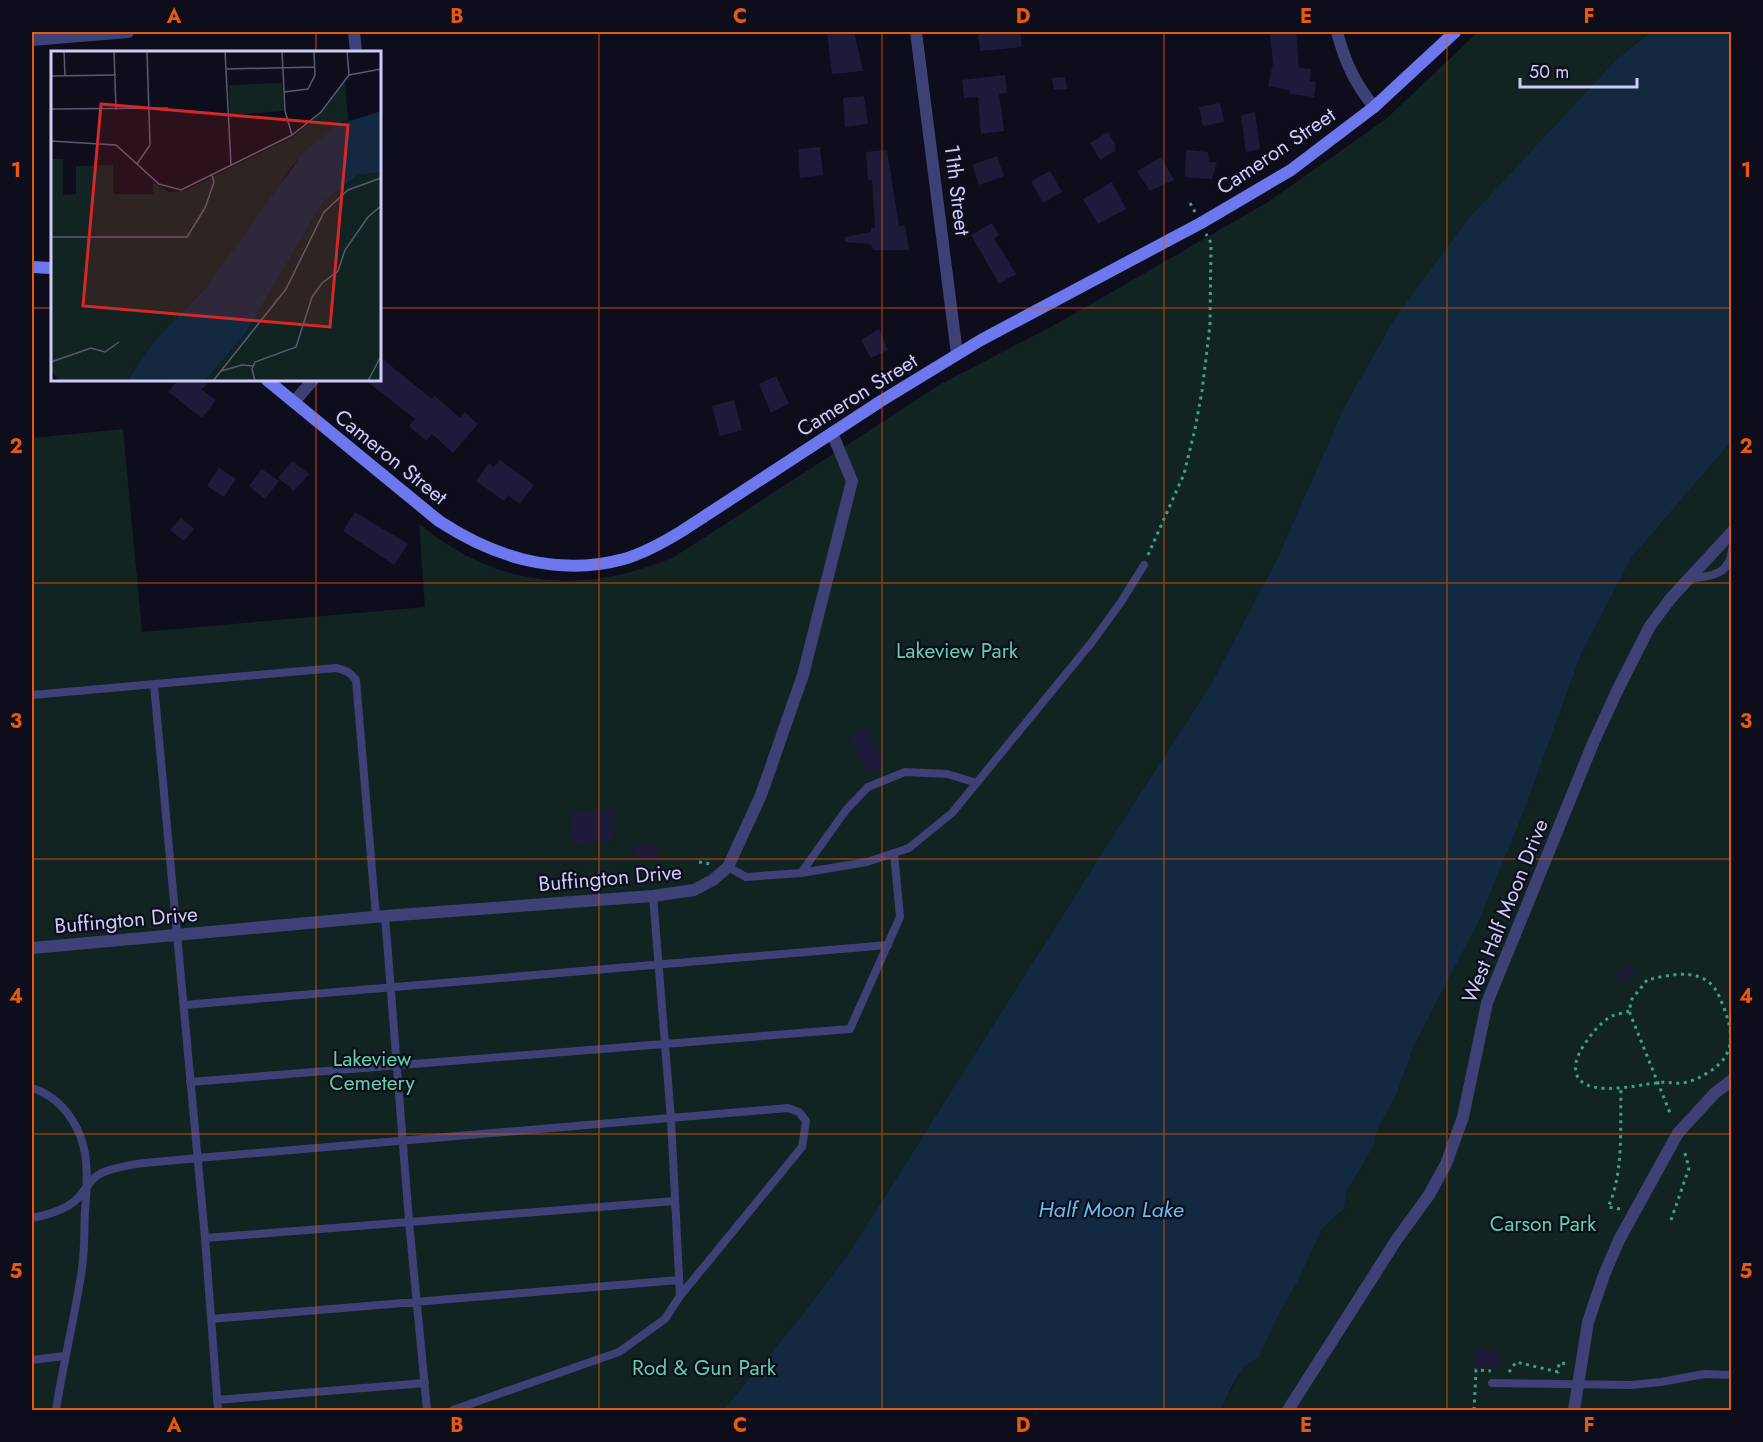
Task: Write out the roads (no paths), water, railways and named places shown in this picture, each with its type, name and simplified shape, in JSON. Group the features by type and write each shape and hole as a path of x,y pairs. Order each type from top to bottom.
{"main road":[{"name":"Cameron Street","path":"268,381 439,521 462,536 520,560 552,565 588,565 623,559 653,548 682,531 957,354 1201,223 1291,170 1374,106 1455,32"},
{"path":"32,267 51,268"}],"street":[{"path":"32,40 120,32"},
{"path":"354,32 356,51"},
{"name":"11th Street","path":"916,32 957,354"},
{"path":"1337,32 1351,74 1374,106"},
{"path":"294,402 312,381"},
{"name":"Buffington Drive","path":"32,948 653,896 694,890 712,880 728,867 761,795 803,675 852,482 832,433"},
{"name":"West Half Moon Drive","path":"1288,1410 1397,1239 1430,1195 1446,1164 1463,1117 1487,1003 1594,741 1650,626 1688,579 1731,532"},
{"path":"1574,1410 1580,1385 1588,1322 1604,1275 1634,1212 1678,1134 1715,1093 1731,1080"}],"lane":[{"path":"1688,579 1712,577 1724,570 1731,555 1731,549"},
{"path":"728,867 746,877 801,873 867,862 909,848 952,813 977,783 1092,642 1144,565"},
{"path":"32,695 336,668 352,674 356,680 381,917 391,988 409,1221 427,1410"},
{"path":"154,685 205,1238 218,1410"},
{"path":"801,873 846,810 868,787 905,772 947,774 977,783"},
{"path":"190,1082 850,1029 900,916 894,853"},
{"path":"653,896 671,1119 680,1296"},
{"path":"184,1005 888,945"},
{"path":"32,1088 46,1092 67,1112 81,1138 86,1163 82,1273 64,1356 56,1410"},
{"path":"32,1218 47,1215 68,1206 102,1172 127,1166 197,1158 788,1108 799,1112 806,1121 802,1147 795,1158 680,1296 664,1319 619,1352 453,1410"},
{"path":"205,1238 675,1201"},
{"path":"211,1319 679,1280"},
{"path":"32,1360 64,1356"},
{"path":"1492,1383 1631,1385 1704,1374 1731,1375"},
{"path":"217,1400 425,1383"}],"water":[{"name":"Half Moon Lake","path":"1651,32 1731,32 1731,442 1632,557 1582,652 1523,814 1480,919 1413,1048 1398,1091 1376,1133 1374,1146 1347,1191 1344,1209 1322,1229 1300,1278 1280,1312 1258,1358 1240,1373 1221,1410 723,1410 798,1320 847,1256 1211,684 1277,559 1345,405 1393,321 1468,219 1618,58"}],"park label":[{"name":"Lakeview Park","path":"957,651"},
{"name":"Lakeview Cemetery","path":"372,1071"},
{"name":"Carson Park","path":"1543,1224"},
{"name":"Rod & Gun Park","path":"704,1368"}]}
